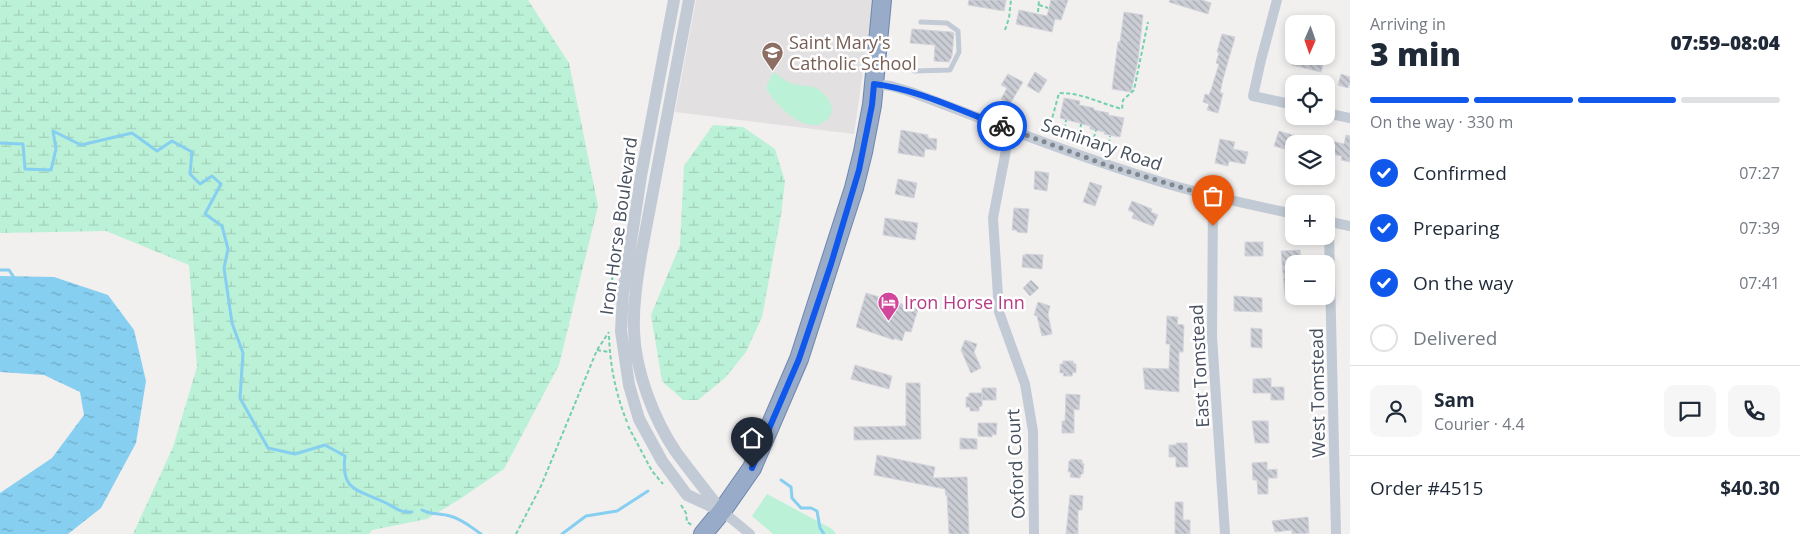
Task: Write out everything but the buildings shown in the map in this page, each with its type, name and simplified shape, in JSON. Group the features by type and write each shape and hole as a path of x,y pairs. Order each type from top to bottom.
{"highway":[{"path":"703,534 722,511 752,468 799,359 854,188 869,123 882,0"}],"street":[{"name":"Iron Horse Boulevard","path":"674,0 641,176 623,294 621,331 624,362 631,393 639,418 662,461 687,495 722,511"},
{"name":"Iron Horse Boulevard","path":"689,0 641,255 634,330 639,365 646,393 661,425 675,450 722,511"},
{"path":"1277,0 1260,60 1253,96 1285,104"},
{"name":"Seminary Road","path":"874,84 908,91 1106,165 1213,197 1285,212"},
{"path":"1335,115 1350,118"},
{"name":"Oxford Court","path":"1010,129 993,218 999,312 1025,384 1033,431 1034,534"},
{"name":"East Tomstead","path":"1213,197 1212,337 1225,534"},
{"path":"1335,223 1350,226"},
{"name":"West Tomstead","path":"1329,245 1336,534"},
{"path":"722,511 750,534"}],"lane":[{"path":"914,71 950,70 960,52 958,31 946,23 921,22"}],"path":[{"path":"1005,30 1009,18 1011,0"},
{"path":"1038,12 1039,0"},
{"path":"1039,5 1048,8"},
{"path":"1049,130 1059,93 1095,99 1122,109 1123,100 1134,90 1148,22"},
{"path":"1064,135 1066,120"},
{"path":"1079,140 1081,124"},
{"path":"1092,144 1096,130"},
{"path":"1108,150 1110,136"},
{"path":"516,534 540,486 596,350 610,352"}],"shaded area":[{"name":"Saint Mary's Catholic School","path":"696,0 873,0 854,134 675,112"}],"green space":[{"path":"0,0 528,0 569,63 598,206 559,365 504,469 427,519 372,530 369,534 133,534 173,447 197,367 189,265 106,231 0,233"},
{"path":"773,72 793,84 813,87 819,90 831,104 830,116 821,124 809,125 787,113 766,88"},
{"path":"713,125 743,127 775,149 785,181 781,215 762,317 746,352 725,378 698,400 683,400 662,381 651,315 680,245 684,166"},
{"path":"767,494 832,529 836,534 773,534 752,516"}],"water":[{"path":"0,276 54,277 108,295 134,330 146,381 136,443 101,508 68,534 0,534 0,493 52,458 84,415 80,392 44,375 0,372"}],"waterway":[{"path":"0,143 23,144 25,169 51,170 56,149 53,131 81,145 132,133 157,151 172,141 192,152 190,174 200,184 212,176 221,184 205,214 222,226 228,249 224,268 232,323 243,353 240,398 268,448 295,454 325,445 345,456 344,468 346,477 349,484 354,488 398,510 412,512"},
{"path":"0,270 9,270 15,279"},
{"path":"781,480 791,487 792,498 801,508 811,508 817,511 820,528 824,534"},
{"path":"562,534 586,516 617,511 648,491"},
{"path":"422,510 454,517 481,534"}],"way so far":[{"path":"1002,126 1106,165 1213,197 1213,226"}],"place":[{"name":"Saint Mary's Catholic School","path":"773,71"},
{"name":"Iron Horse Inn","path":"888,321"}],"route":[{"path":"752,468 799,359 831,264 859,170 872,105 874,84 908,91 1002,126"}]}
